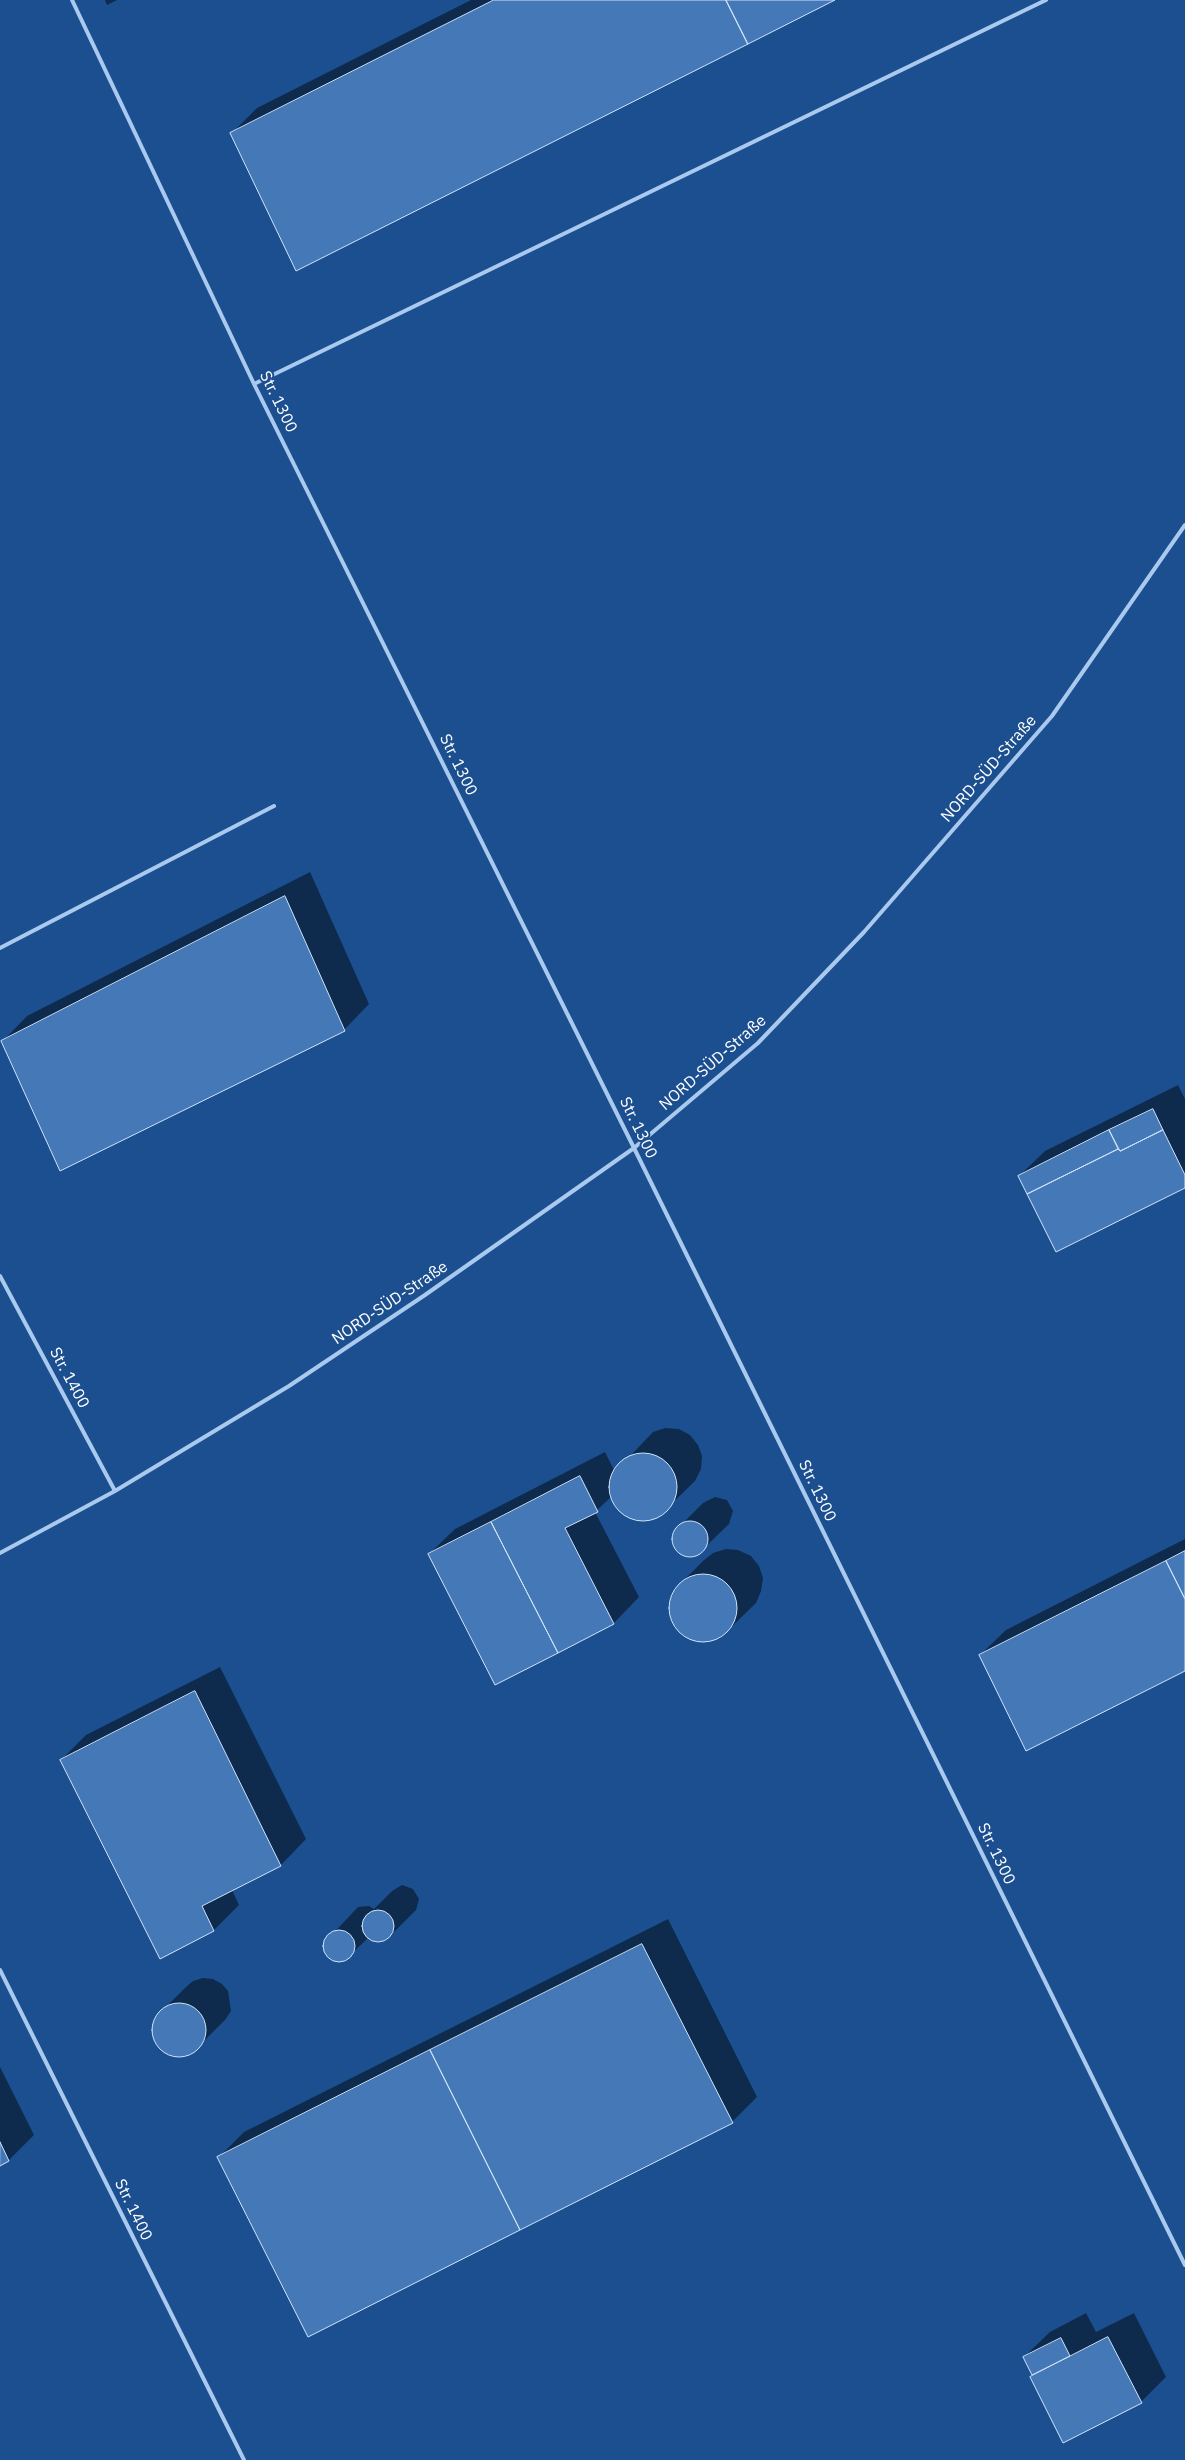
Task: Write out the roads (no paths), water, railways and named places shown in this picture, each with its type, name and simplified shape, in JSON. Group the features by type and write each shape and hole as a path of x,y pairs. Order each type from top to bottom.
{"lane":[{"name":"Str. 1300","path":"72,0 254,384 634,1148 1185,2265"},
{"path":"254,384 1046,0"},
{"name":"NORD-SÜD-Straße","path":"0,1553 115,1491 289,1386 425,1295 634,1148 758,1043 864,932 1052,716 1185,525"},
{"path":"0,948 274,806"},
{"name":"Str. 1400","path":"0,1276 115,1491"},
{"path":"0,1287 5,1285"},
{"name":"Str. 1400","path":"0,1970 244,2460"}]}
